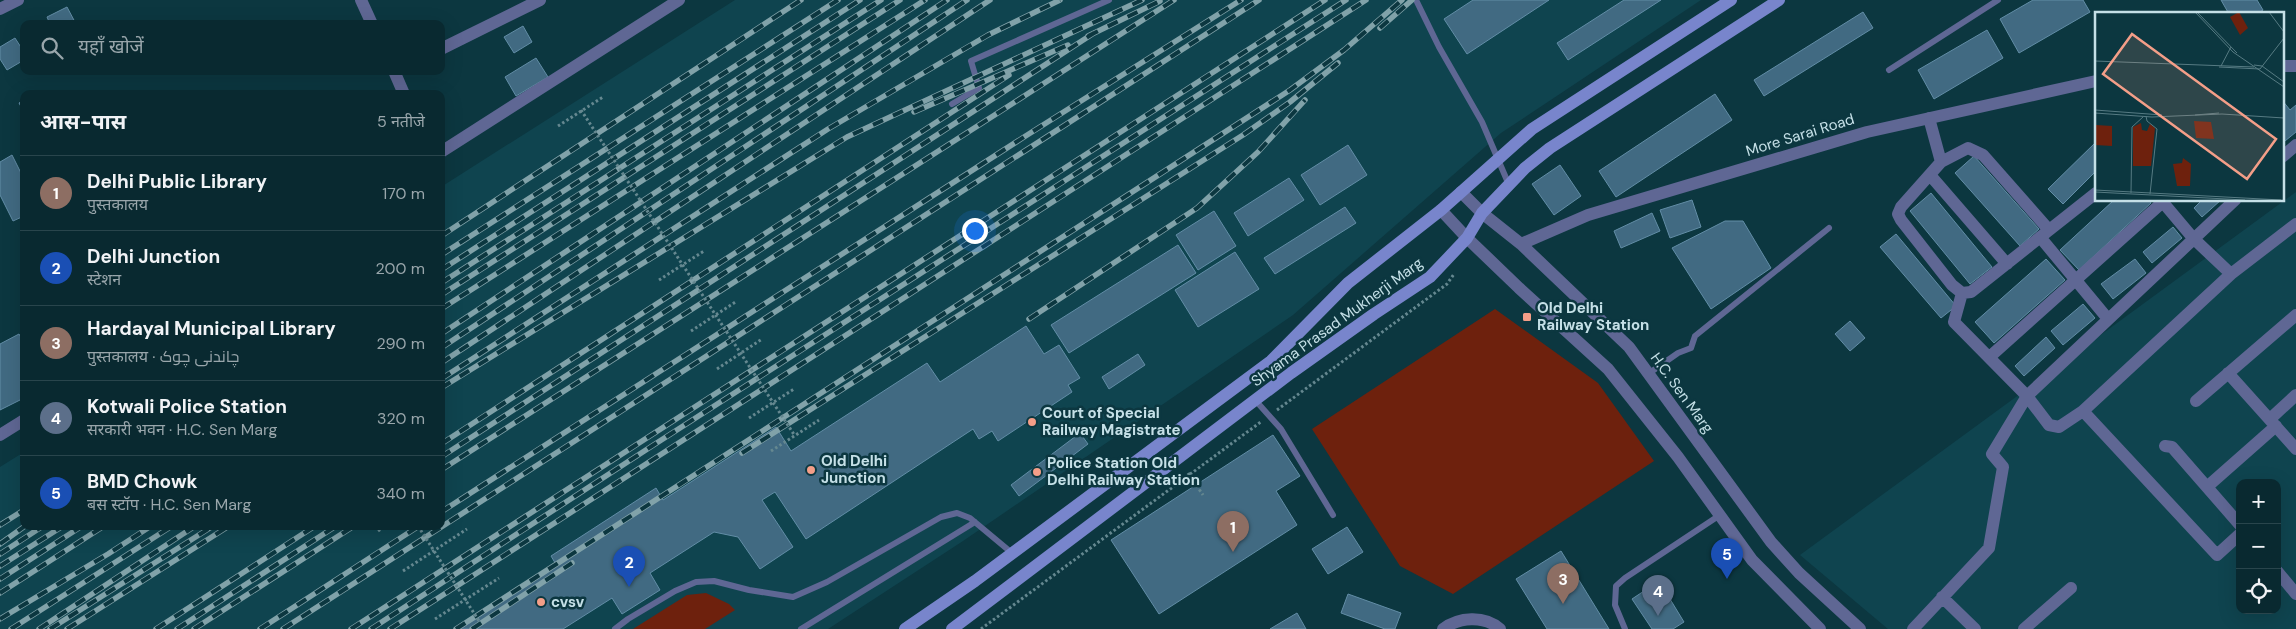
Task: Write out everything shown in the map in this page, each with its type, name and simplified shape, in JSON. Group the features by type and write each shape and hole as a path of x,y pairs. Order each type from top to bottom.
{"main road":[{"name":"Shyama Prasad Mukherji Marg","path":"905,629 1012,553 1271,361 1348,283 1441,210 1532,129 1731,0"},
{"name":"Shyama Prasad Mukherji Marg","path":"952,629 1176,459 1256,401 1290,373 1430,277 1467,238 1482,213 1525,168 1550,148 1779,0"}],"street":[{"path":"0,9 18,0"},
{"path":"361,0 370,20"},
{"path":"445,48 540,0"},
{"path":"445,149 679,0"},
{"path":"397,75 403,90"},
{"name":"More Sarai Road","path":"1521,244 1567,223 1597,212 1867,132 2095,81"},
{"path":"1929,118 1941,162"},
{"path":"2284,154 2296,144"},
{"path":"2095,194 2045,234 1971,292 1962,292 1947,277 1898,214 1901,207 1941,162 1968,148 1983,155 2045,234 2077,281 2108,319"},
{"path":"1930,174 2007,264"},
{"name":"H.C. Sen Marg","path":"1461,192 1482,213 1521,244 1629,347 1771,542 1799,573 1860,629"},
{"path":"1994,353 2077,281 2163,201 2193,238 2231,274"},
{"path":"1913,629 1990,548 2002,467 1992,454 2027,396 2234,201"},
{"path":"1441,210 1467,238 1608,369 1678,457 1752,560 1820,629"},
{"path":"1962,292 1954,322 2027,396 2049,425 2059,427 2083,411 2231,274 2296,224"},
{"path":"2196,401 2296,315"},
{"path":"2228,373 2296,449"},
{"path":"2208,486 2273,423 2296,395"},
{"path":"2083,411 2217,555 2236,538"},
{"path":"0,435 20,422"},
{"path":"2166,446 2172,447 2236,519"},
{"path":"2281,576 2296,594"},
{"path":"2024,629 2071,588"},
{"path":"1942,597 1975,629"},
{"path":"1443,629 1450,624 1466,619 1483,620 1500,629"}],"lane":[{"path":"952,104 979,88 971,61 1109,0"},
{"path":"1416,0 1439,46 1482,122 1509,185"},
{"path":"1889,70 1998,0"},
{"path":"1648,374 1678,353 1691,348 1694,336 1829,228"},
{"path":"1256,401 1281,429 1334,514"},
{"path":"615,629 668,595 696,582 714,580 772,595 793,597 827,582 941,517 956,513 975,522 1012,553"},
{"path":"1625,629 1615,604 1616,586 1625,578 1720,515"},
{"path":"801,629 975,522"}],"path":[{"path":"558,126 603,97"},
{"path":"581,110 795,436"},
{"path":"659,280 704,251"},
{"path":"692,331 737,301"},
{"path":"717,369 762,339"},
{"path":"749,418 794,389"},
{"path":"771,452 819,420"},
{"path":"1176,459 1203,495"},
{"path":"403,570 468,529"},
{"path":"421,530 479,621"},
{"path":"435,619 499,578"}],"shaded area":[{"path":"735,0 1701,0 1501,133 1293,315 963,541 828,629 0,629 0,467 20,454 20,530 445,530 445,184"},
{"path":"2296,192 2296,629 1888,629 1800,555"},
{"path":"1495,309 1598,383 1654,461 1453,594 1400,566 1312,429"},
{"path":"706,593 729,604 735,610 705,629 633,629 687,595"}],"building":[{"path":"1473,0 1549,0 1467,54 1444,19"},
{"path":"1624,0 1661,0 1568,60 1557,43"},
{"path":"2033,0 2083,0 2090,12 2019,53 2000,19"},
{"path":"2221,0 2257,0 2263,10 2260,12 2228,12"},
{"path":"67,7 74,20 48,20 47,17"},
{"path":"1863,12 1873,28 1764,96 1754,80"},
{"path":"523,26 532,42 514,53 504,37"},
{"path":"1987,30 2003,58 1934,99 1918,70"},
{"path":"15,38 20,46 20,62 7,70 0,59 0,47"},
{"path":"536,58 548,77 516,96 505,77"},
{"path":"1715,94 1732,120 1616,197 1599,171"},
{"path":"2284,102 2290,110 2296,105 2296,132 2285,141"},
{"path":"2095,143 2095,172 2063,204 2048,189"},
{"path":"1348,145 1367,175 1320,205 1301,175"},
{"path":"12,155 20,171 20,218 13,221 0,195 0,162"},
{"path":"1974,156 2039,229 2020,246 1955,173"},
{"path":"1560,165 1581,196 1554,215 1532,184"},
{"path":"1289,178 1304,200 1248,236 1234,213"},
{"path":"1931,193 1992,267 1970,284 1910,211"},
{"path":"1692,200 1701,227 1670,238 1660,210"},
{"path":"2113,201 2150,201 2151,203 2079,270 2060,250"},
{"path":"2201,201 2220,201 2202,217 2194,208"},
{"path":"1345,207 1356,223 1275,274 1264,258"},
{"path":"1214,211 1236,246 1198,270 1176,235"},
{"path":"1652,213 1660,231 1621,248 1614,231"},
{"path":"1725,221 1743,221 1771,268 1711,309 1672,248"},
{"path":"2173,227 2182,238 2152,263 2143,252"},
{"path":"1896,234 1956,306 1941,318 1880,247"},
{"path":"1178,245 1196,273 1069,353 1051,325"},
{"path":"1235,252 1259,289 1198,327 1175,290"},
{"path":"2046,259 2065,280 1994,343 1975,322"},
{"path":"2135,259 2146,273 2113,299 2101,284"},
{"path":"2083,304 2095,318 2063,345 2051,331"},
{"path":"1850,321 1865,338 1850,351 1835,334"},
{"name":"Old Delhi Junction","path":"1026,326 1044,354 1059,345 1080,378 1068,385 1072,392 998,441 992,431 979,439 973,429 806,539 775,492 762,500 793,547 760,569 738,537 714,532 650,573 660,590 622,614 612,598 563,629 460,629 557,566 551,556 656,488 663,500 776,427 791,451 927,363 940,382"},
{"path":"19,334 20,336 20,400 0,410 0,344"},
{"path":"2046,337 2055,348 2024,376 2015,366"},
{"path":"1138,354 1145,365 1109,389 1102,377"},
{"path":"1080,433 1088,444 1019,496 1011,485"},
{"path":"1273,435 1300,476 1276,491 1297,525 1159,614 1111,540"},
{"path":"1347,527 1363,552 1328,574 1312,549"},
{"path":"1561,551 1609,629 1547,629 1516,579"},
{"path":"1659,581 1684,622 1673,629 1652,629 1632,599"},
{"path":"1348,594 1401,613 1395,629 1385,629 1341,613"},
{"path":"1297,613 1306,629 1270,629"}],"railway":[{"path":"445,233 801,0"},
{"path":"445,252 838,0"},
{"path":"445,267 860,0"},
{"path":"445,280 881,0"},
{"path":"445,292 900,0"},
{"path":"445,306 925,0"},
{"path":"445,331 947,0"},
{"path":"445,345 967,0"},
{"path":"445,360 990,0"},
{"path":"445,376 828,129 988,35 1060,0"},
{"path":"445,386 847,137 1142,0"},
{"path":"445,467 1174,0"},
{"path":"445,509 1024,137 1241,0"},
{"path":"445,525 1259,0"},
{"path":"351,629 1325,0"},
{"path":"371,629 1346,0"},
{"path":"390,629 1366,0"},
{"path":"456,629 1290,90 1344,50 1402,0"},
{"path":"1380,28 1412,0"},
{"path":"1088,36 1160,1"},
{"path":"445,454 1094,33"},
{"path":"914,112 1068,45"},
{"path":"742,453 1243,135 1290,102 1338,63"},
{"path":"445,441 1009,75"},
{"path":"1029,319 1197,208 1258,152 1305,100"},
{"path":"0,525 20,512"},
{"path":"0,544 20,530"},
{"path":"0,554 37,530"},
{"path":"0,566 57,530"},
{"path":"0,579 76,530"},
{"path":"0,593 98,530"},
{"path":"0,619 145,530"},
{"path":"11,629 166,530"},
{"path":"39,629 189,530"},
{"path":"50,629 207,530"},
{"path":"67,629 223,530"},
{"path":"156,629 309,530"},
{"path":"177,629 330,530"},
{"path":"194,629 348,530"},
{"path":"260,629 413,530"},
{"path":"283,629 437,530"},
{"path":"472,629 572,563"}],"place":[{"name":"Old Delhi Railway Station","path":"1527,317"},
{"name":"Court of Special Railway Magistrate","path":"1032,422"},
{"name":"Old Delhi Junction","path":"811,470"},
{"name":"Police Station Old Delhi Railway Station","path":"1037,472"},
{"name":"Delhi Public Library","path":"1233,552"},
{"name":"BMD Chowk","path":"1727,579"},
{"name":"Delhi Junction","path":"629,587"},
{"name":"cvsv","path":"541,602"},
{"name":"Hardayal Municipal Library","path":"1563,604"},
{"name":"Kotwali Police Station","path":"1658,616"}]}
